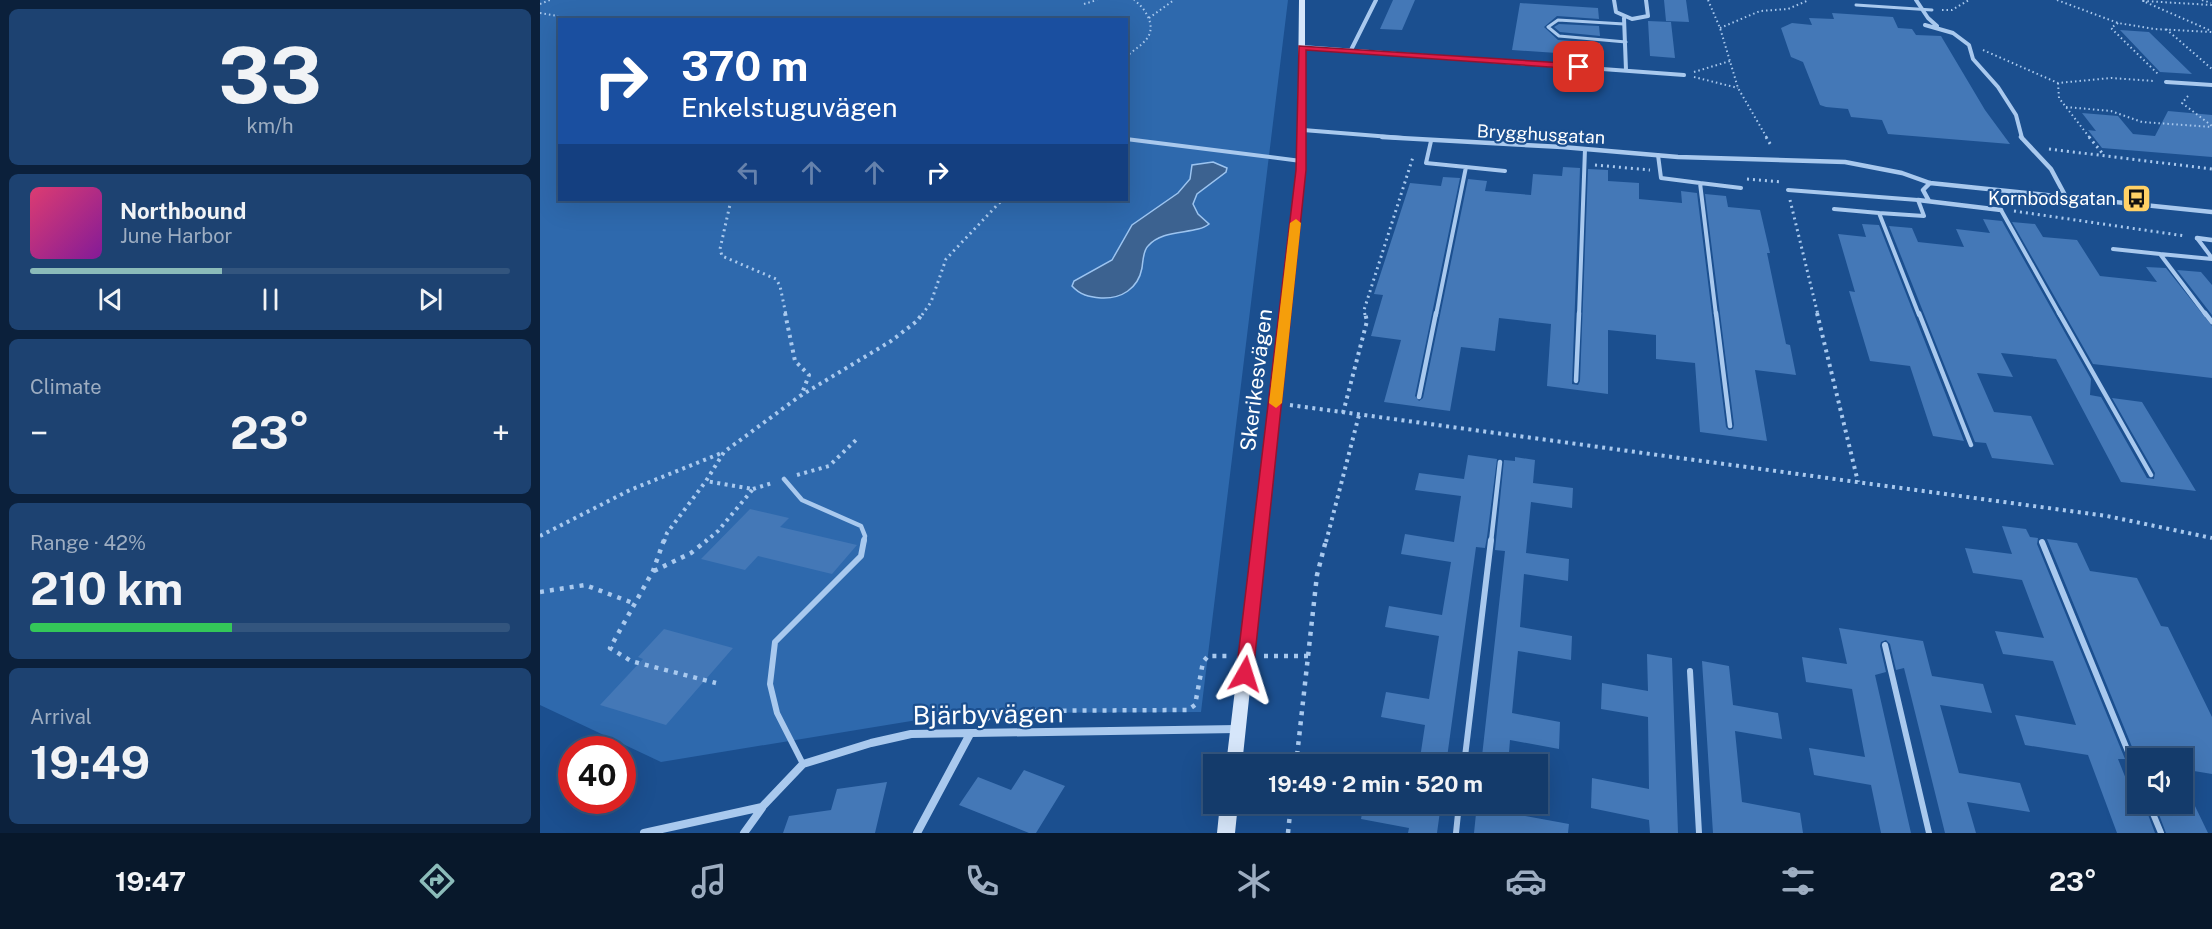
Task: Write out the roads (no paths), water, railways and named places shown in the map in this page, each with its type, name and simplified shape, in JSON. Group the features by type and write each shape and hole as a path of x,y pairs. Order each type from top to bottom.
{"street":[{"name":"Skerikesvägen","path":"1235,754 1276,403 1301,161 1303,130 1302,0"},
{"path":"1351,50 1376,0"},
{"path":"1614,0 1616,12 1624,18 1641,19 1648,16 1646,0"},
{"path":"1916,0 1940,29"},
{"path":"1624,18 1626,70"},
{"path":"1925,25 1940,29 1962,39 1969,45 1973,59 1998,87 2016,115 2022,140 2052,169 2066,197"},
{"path":"1302,47 1684,75"},
{"path":"2166,82 2212,85"},
{"name":"Brygghusgatan","path":"1303,130 1431,141 1585,149 1696,159 1778,157 1872,164 1930,183"},
{"path":"1929,201 1923,190 1930,183 2212,212"},
{"path":"1918,201 2001,210"},
{"path":"2197,238 2212,240"},
{"name":"Bjärbyvägen","path":"744,833 762,807 803,764 871,743 911,735 1238,729"},
{"path":"917,833 970,734"},
{"path":"644,833 762,807"},
{"path":"1226,833 1228,814"}],"lane":[{"path":"1856,5 1932,10"},
{"path":"1624,24 1558,20 1548,27 1559,36 1626,42"},
{"path":"1128,139 1301,161"},
{"path":"1431,141 1426,164 1505,171"},
{"path":"1576,381 1585,149"},
{"path":"1658,155 1661,178 1741,188"},
{"path":"1419,397 1466,168"},
{"path":"1700,183 1730,426"},
{"path":"1788,190 1918,201 1924,216 1834,209"},
{"path":"2001,210 2151,475"},
{"path":"1879,213 1971,445"},
{"path":"2197,238 2212,258"},
{"path":"2113,249 2212,258"},
{"path":"2160,254 2212,322"},
{"path":"1465,754 1500,462"},
{"path":"784,479 802,500 861,526 865,536 861,556 775,642 770,684 777,713 803,764"},
{"path":"2042,542 2127,749"},
{"path":"1885,645 1929,833"},
{"path":"1690,671 1699,833"},
{"path":"1456,833 1458,814"},
{"path":"2153,814 2161,833"}],"place":[{"name":"Kornbodsgatan","path":"2137,198"}]}
